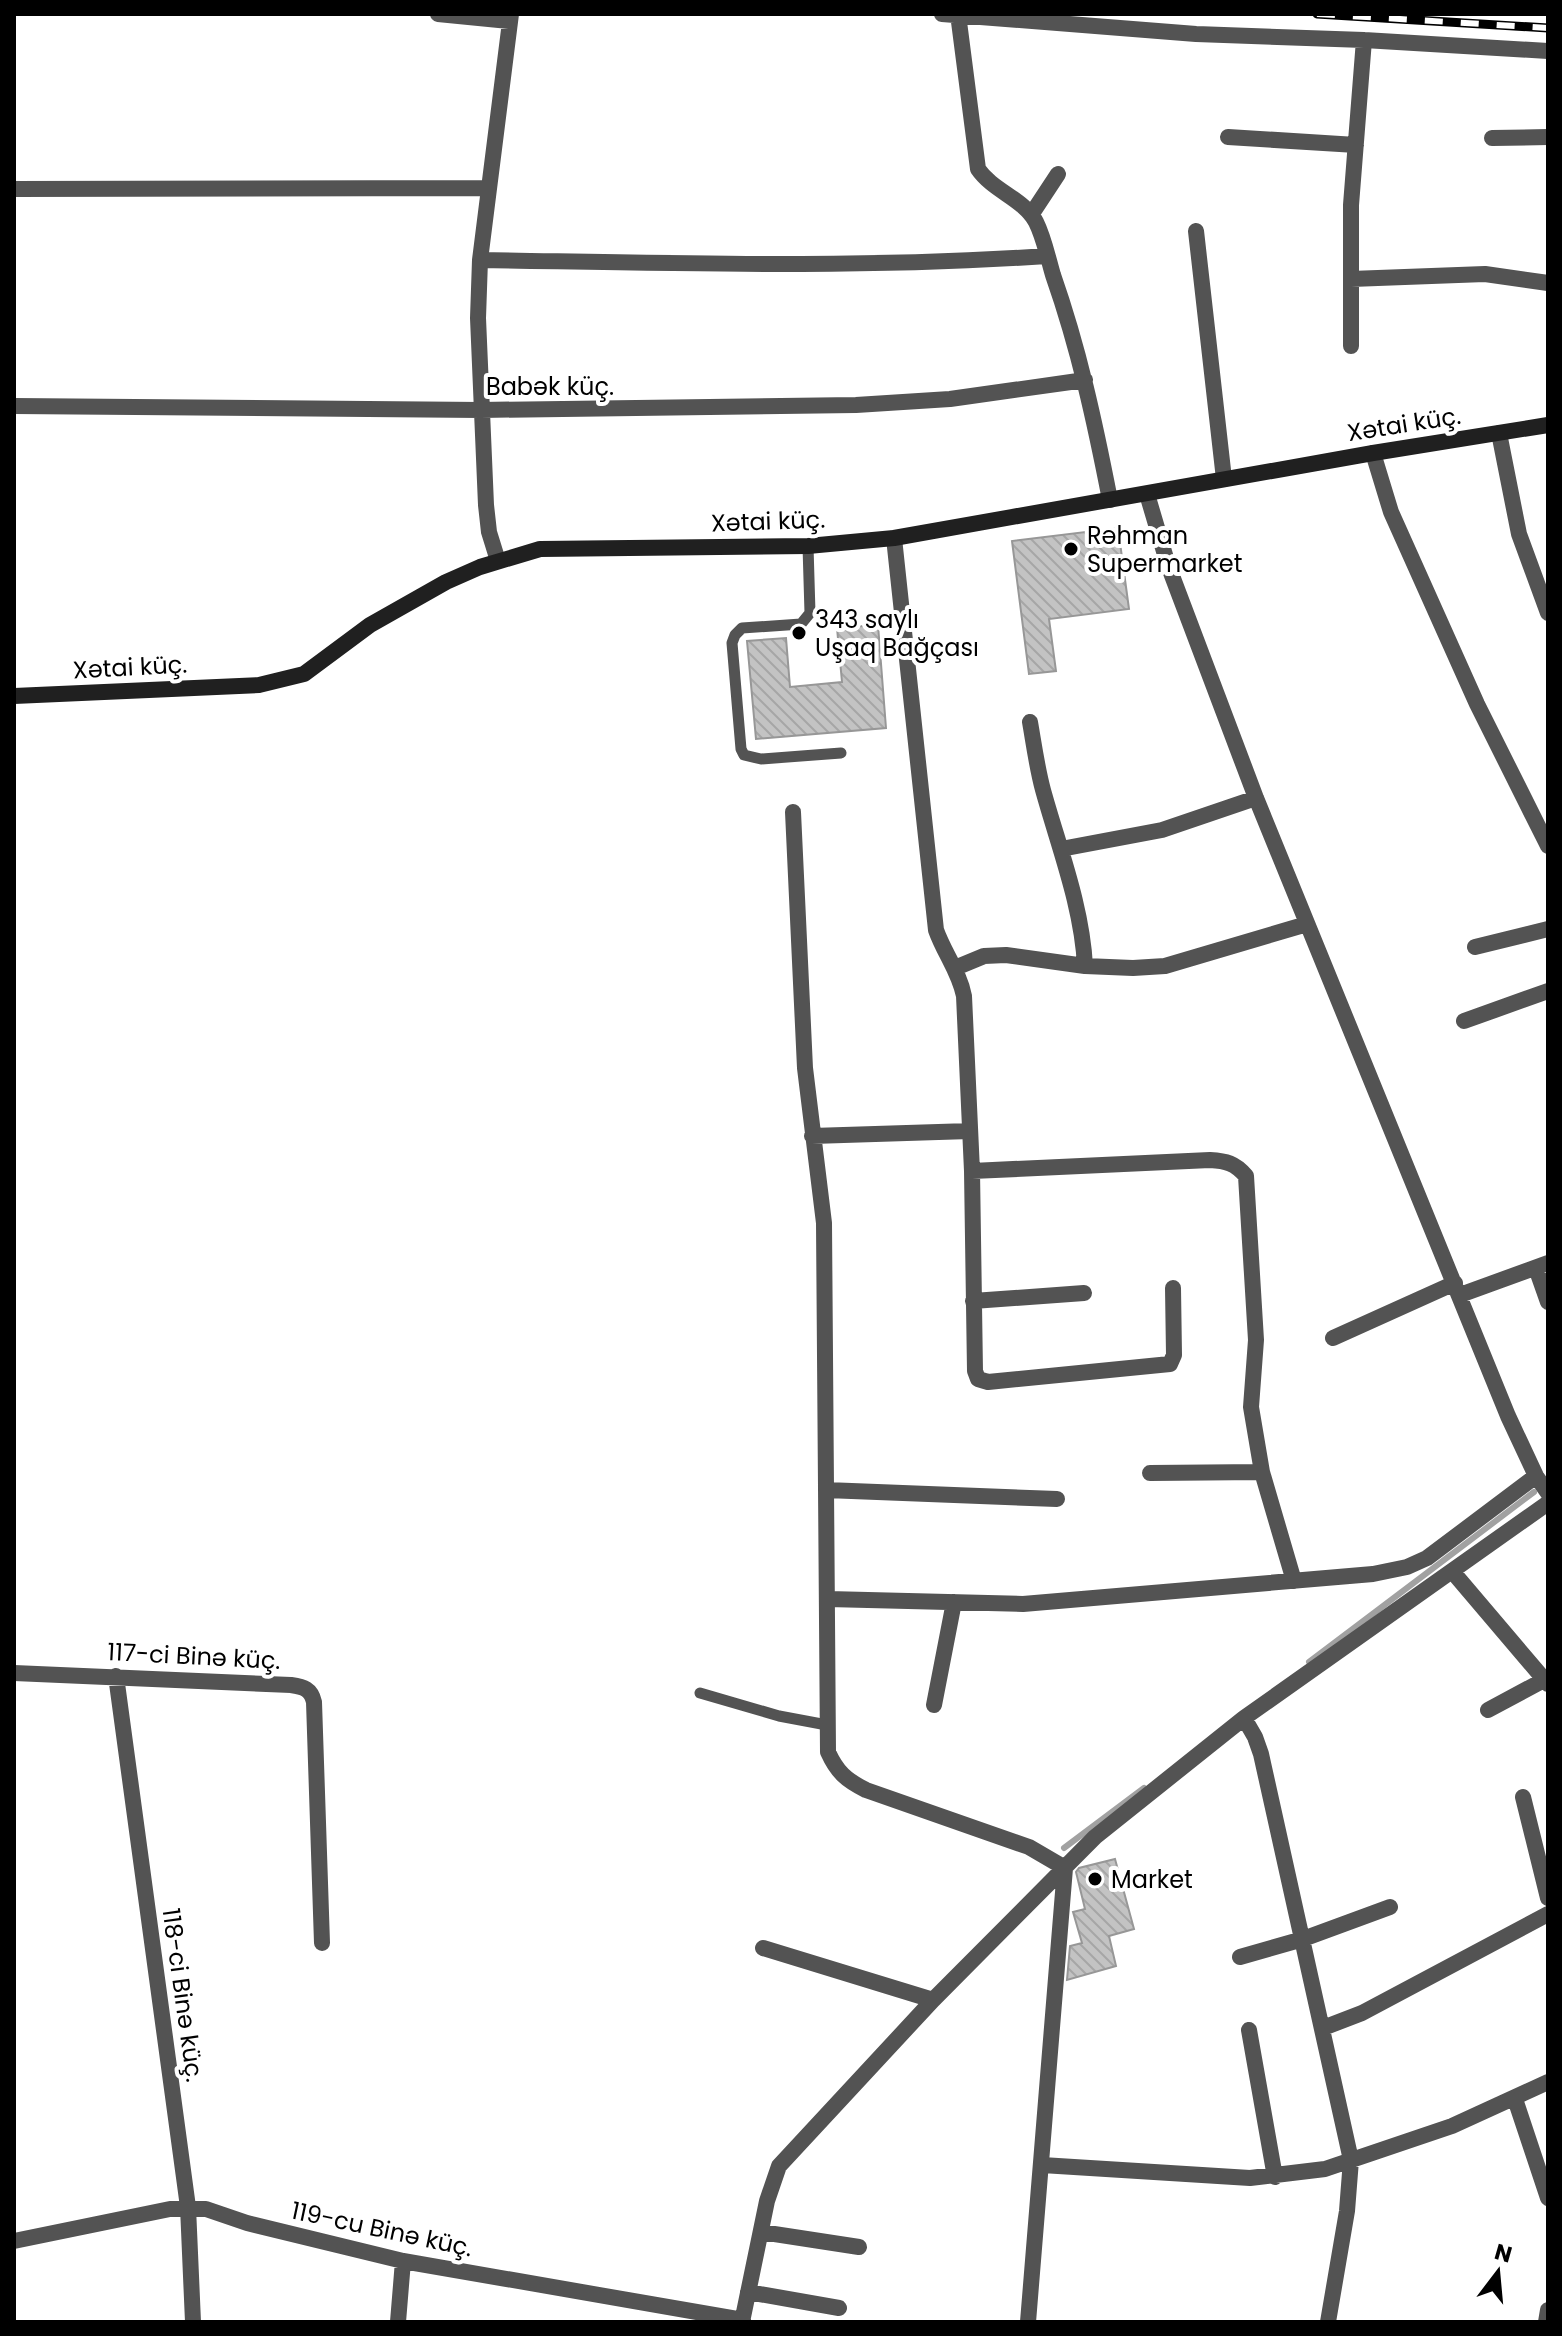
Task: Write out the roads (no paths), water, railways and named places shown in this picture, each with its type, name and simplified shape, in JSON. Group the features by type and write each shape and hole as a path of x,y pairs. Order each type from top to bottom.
{"street":[{"path":"438,14 510,18 480,260 478,318 486,505 489,532 498,561"},
{"path":"942,14 1196,34 1548,51"},
{"path":"958,14 978,169 986,181 1031,215 1036,223 1069,318 1110,500"},
{"path":"1351,346 1351,205 1364,40"},
{"path":"1228,137 1356,145"},
{"path":"1492,138 1548,137"},
{"path":"1031,215 1058,174"},
{"path":"14,189 488,188"},
{"path":"1196,231 1224,479"},
{"path":"480,260 779,264 984,262 1047,256"},
{"path":"1351,279 1485,274 1548,283"},
{"name":"Babək küç.","path":"14,406 481,410 856,405 950,399 1085,380"},
{"name":"Xətai küç.","path":"14,696 259,685 280,681 304,674 370,625 446,582 498,561 540,549 808,546 894,538 1548,425"},
{"path":"1499,433 1519,534 1548,613"},
{"path":"1373,453 1391,512 1477,704 1548,846"},
{"path":"1147,494 1168,565 1256,798 1508,1416 1536,1476 1548,1493"},
{"path":"894,538 936,930 943,950 955,968 964,996 972,1171 975,1371 978,1379 988,1382 1170,1364 1174,1355 1173,1288"},
{"path":"1030,722 1042,787 1082,935 1085,966"},
{"path":"1061,849 1162,830 1256,798"},
{"path":"793,812 805,1068 824,1223 828,1752 845,1780 1029,1847 1065,1868"},
{"path":"955,968 984,956 1006,955 1085,966 1165,966 1307,924"},
{"path":"1475,947 1548,929"},
{"path":"1464,1021 1548,991"},
{"path":"812,1136 970,1131"},
{"path":"972,1171 1210,1160 1227,1161 1246,1176 1256,1340 1251,1407 1262,1472 1294,1581"},
{"path":"1333,1338 1457,1289 1542,1265 1548,1302"},
{"path":"973,1301 1084,1293"},
{"path":"1150,1473 1262,1472"},
{"path":"828,1599 1023,1604 1373,1574 1407,1567 1427,1558 1536,1476"},
{"path":"826,1490 1057,1499"},
{"path":"743,2321 770,2190 779,2166 933,2000 1095,1837 1244,1718 1548,1503"},
{"path":"1452,1571 1546,1682 1488,1710"},
{"path":"934,1705 954,1602"},
{"name":"117-ci Binə küç.","path":"14,1673 291,1685 304,1687 312,1693 322,1943"},
{"name":"118-ci Binə küç.","path":"116,1676 188,2207 193,2322"},
{"path":"1244,1718 1261,1754 1351,2160 1348,2199 1328,2322"},
{"path":"1523,1797 1548,1898"},
{"path":"1028,2322 1065,1868"},
{"path":"1240,1957 1303,1939 1390,1907"},
{"path":"1323,2028 1362,2013 1548,1914"},
{"path":"763,1948 933,2000"},
{"path":"1249,2030 1275,2177"},
{"path":"1042,2165 1250,2178 1325,2169 1452,2126 1548,2082"},
{"path":"1515,2099 1548,2198"},
{"name":"119-cu Binə küç.","path":"14,2241 188,2207 206,2209 261,2227 403,2261 743,2321"},
{"path":"761,2232 859,2247"},
{"path":"398,2322 403,2261"},
{"path":"748,2292 839,2308"},
{"path":"1546,2322 1548,2310"}],"lane":[{"path":"808,546 810,613 806,620 801,624 742,628 732,643 741,749 744,755 761,759 841,753"},
{"path":"700,1693 779,1716 827,1725"}],"waterway":[{"path":"1309,1662 1534,1492"},
{"path":"1064,1848 1144,1788"}],"railway":[{"path":"1317,14 1548,28"}],"place":[{"name":"Rəhman Supermarket","path":"1071,549"},
{"name":"343 saylı Uşaq Bağçası","path":"799,633"},
{"name":"Market","path":"1095,1879"}]}
